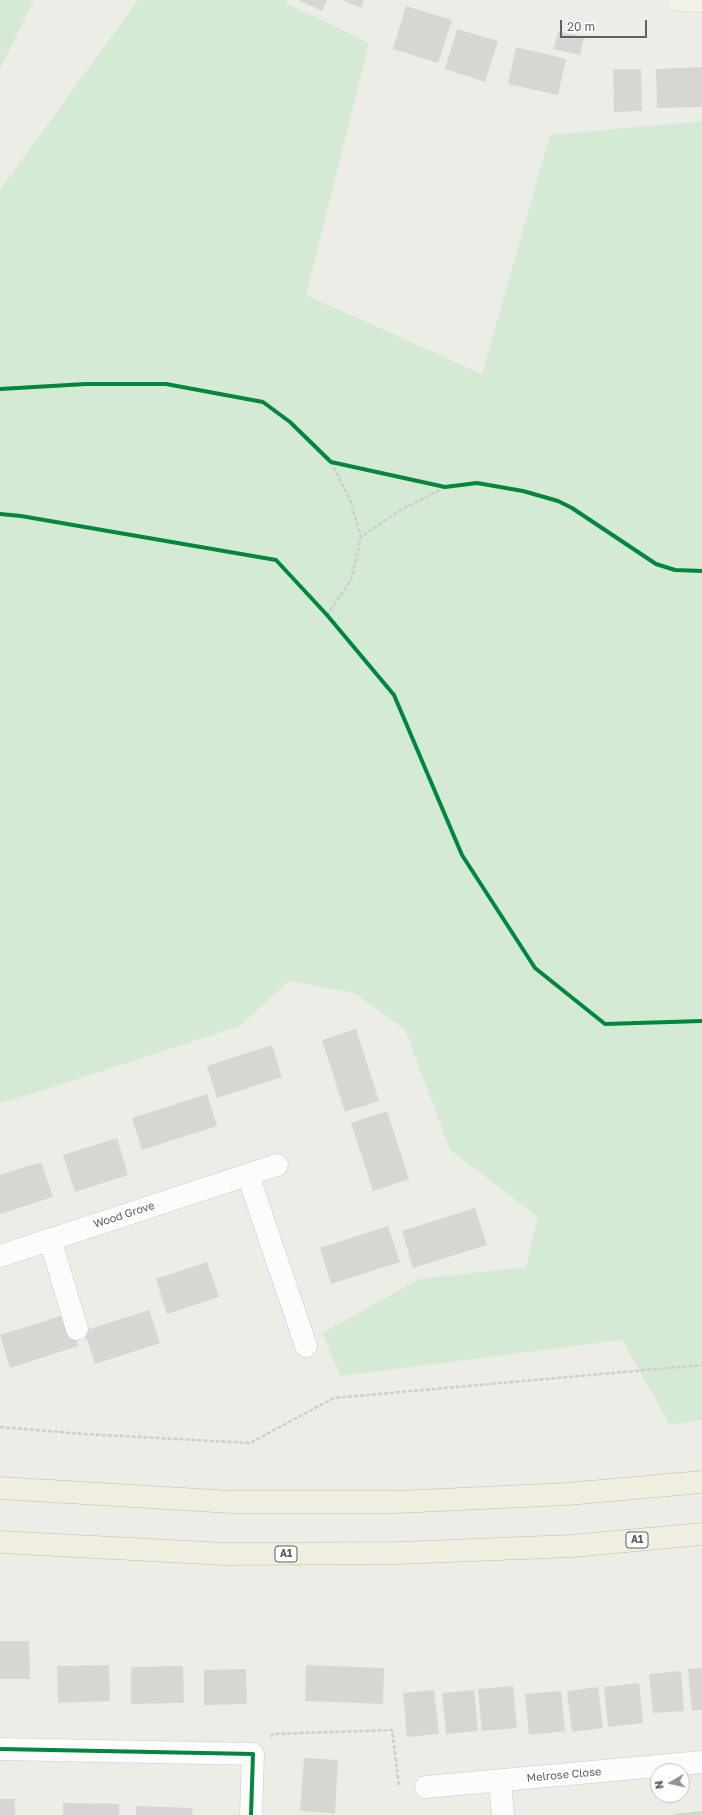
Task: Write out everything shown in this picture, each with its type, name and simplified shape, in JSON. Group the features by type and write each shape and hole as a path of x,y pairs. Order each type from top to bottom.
{"highway":[{"path":"0,1488 232,1502 397,1502 567,1494 702,1482"},
{"name":"A1","path":"0,1542 225,1554 400,1553 572,1546 702,1534"},
{"name":"A1","path":"572,1546 702,1550"}],"main road":[{"path":"678,0 702,1"}],"street":[{"name":"Wood Grove","path":"0,1256 277,1165"},
{"path":"248,1175 306,1346"},
{"path":"50,1240 77,1329"},
{"path":"0,1749 253,1754 251,1815"},
{"name":"Melrose Close","path":"426,1787 702,1762"},
{"path":"500,1781 503,1815"}],"path":[{"path":"326,457 332,462 350,500 361,538 351,580 327,615"},
{"path":"332,462 339,463"},
{"path":"437,485 445,487"},
{"path":"361,538 401,510 445,487 451,486"},
{"path":"0,514 22,516 276,560 327,615 394,695 462,855 535,968 605,1024 702,1021"},
{"path":"0,1427 85,1434 250,1443 334,1398 702,1365"},
{"path":"253,1754 274,1734 392,1730 400,1791 426,1787"}],"green space":[{"path":"0,0 34,0 0,69"},
{"path":"138,0 287,0 286,3 369,43 306,295 482,374 550,135 702,121 702,1420 670,1425 622,1340 340,1376 322,1333 419,1279 526,1267 538,1217 450,1150 405,1030 354,993 289,981 240,1026 0,1103 0,190"}],"building":[{"path":"300,0 327,0 322,11"},
{"path":"342,0 364,0 361,8"},
{"path":"406,6 452,20 438,63 393,49"},
{"path":"457,29 498,41 485,82 445,69"},
{"path":"558,31 584,37 580,55 554,49"},
{"path":"516,47 566,59 558,95 508,84"},
{"path":"702,67 702,107 657,108 656,69"},
{"path":"613,69 641,69 642,111 614,112"},
{"path":"356,1029 379,1101 345,1112 322,1040"},
{"path":"272,1045 282,1077 217,1098 207,1066"},
{"path":"207,1094 217,1126 142,1150 132,1118"},
{"path":"387,1111 409,1179 373,1191 351,1123"},
{"path":"117,1138 128,1175 75,1192 63,1155"},
{"path":"41,1162 53,1197 0,1214 0,1175"},
{"path":"475,1208 487,1245 413,1268 402,1231"},
{"path":"388,1226 400,1262 331,1284 320,1248"},
{"path":"207,1262 219,1297 167,1314 156,1279"},
{"path":"149,1310 160,1343 95,1364 84,1331"},
{"path":"67,1314 78,1346 10,1368 0,1335"},
{"path":"0,1641 29,1641 30,1679 0,1679"},
{"path":"109,1665 110,1701 58,1703 57,1666"},
{"path":"306,1665 384,1668 383,1704 305,1701"},
{"path":"183,1666 184,1703 131,1704 131,1667"},
{"path":"702,1668 702,1710 692,1711 688,1669"},
{"path":"246,1669 247,1704 204,1705 204,1670"},
{"path":"681,1671 684,1711 653,1713 649,1674"},
{"path":"639,1683 643,1723 608,1727 604,1687"},
{"path":"513,1686 517,1728 482,1731 478,1689"},
{"path":"598,1687 603,1728 572,1732 567,1691"},
{"path":"434,1690 439,1734 407,1737 403,1693"},
{"path":"474,1690 478,1731 446,1734 442,1693"},
{"path":"561,1691 565,1731 529,1735 525,1694"},
{"path":"304,1758 338,1760 335,1813 300,1811"},
{"path":"0,1799 15,1799 15,1815 0,1815"},
{"path":"63,1803 119,1804 119,1815 63,1815"},
{"path":"136,1806 193,1808 192,1815 136,1815"},
{"path":"702,1811 702,1815 673,1815 673,1814"}],"cycle path":[{"path":"0,389 86,384 166,384 263,402 290,422 331,462 445,487 477,483 523,491 558,501 572,508 656,564 675,570 702,571"},
{"path":"0,514 21,516 276,560 327,615 394,695 462,855 535,968 605,1024 702,1021"},
{"path":"0,1749 253,1754 251,1815"}]}
